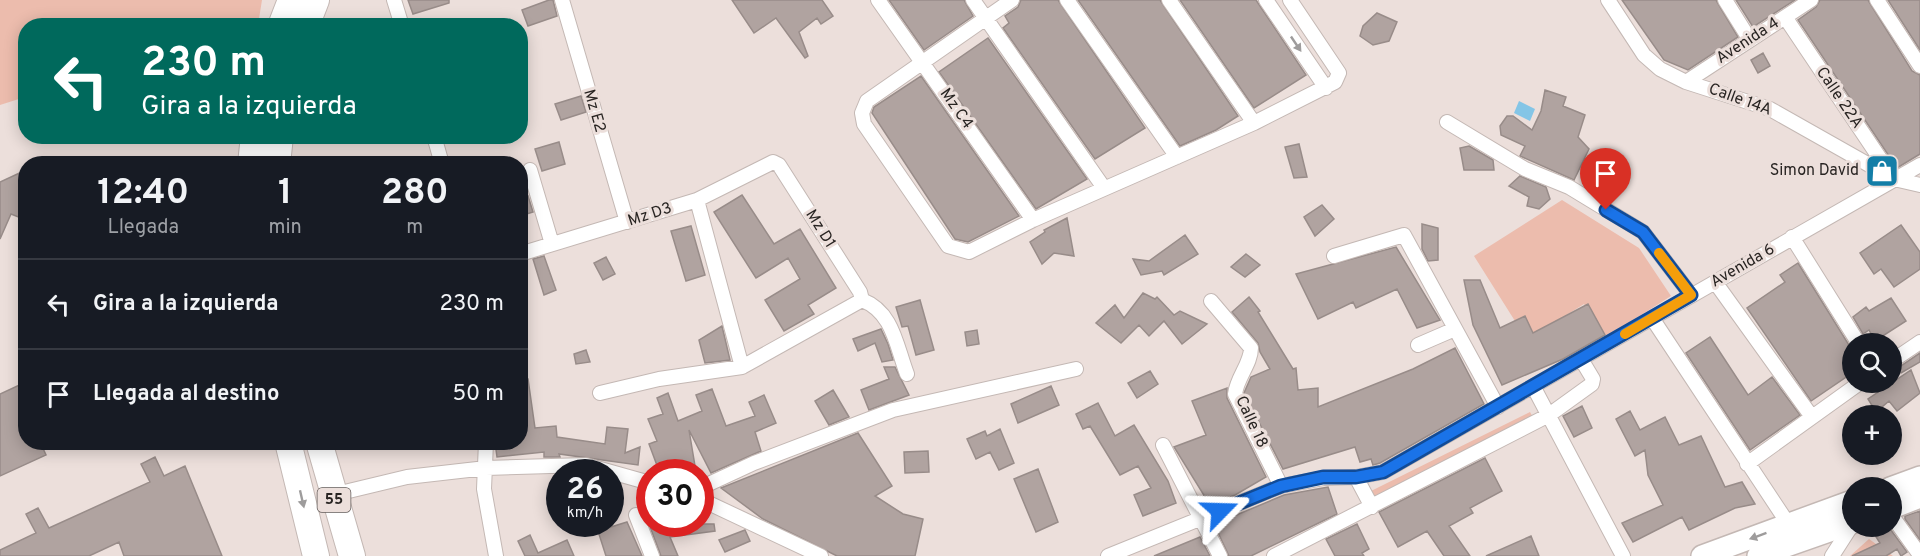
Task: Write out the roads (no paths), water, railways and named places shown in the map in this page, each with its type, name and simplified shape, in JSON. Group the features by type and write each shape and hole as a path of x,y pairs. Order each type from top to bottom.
{"highway":[{"path":"284,18 291,0"},
{"path":"309,18 316,0"},
{"name":"55","path":"290,450 316,556"},
{"name":"55","path":"321,450 352,556"}],"main road":[{"path":"1902,484 1920,477"},
{"path":"1902,504 1920,497"},
{"path":"1702,556 1842,505"},
{"path":"1758,556 1842,527"}],"street":[{"path":"394,0 400,18"},
{"name":"Mz E2","path":"562,0 627,222"},
{"name":"Mz C4","path":"878,0 1033,220"},
{"path":"973,0 1104,188"},
{"path":"1012,0 867,101 862,113 864,124 948,246 969,252 1033,220 1254,123 1335,82 1339,73 1290,0"},
{"path":"1067,0 1176,157"},
{"path":"1169,0 1254,123"},
{"path":"1266,0 1326,88"},
{"name":"Calle 14A","path":"1608,0 1644,55 1660,69 1686,82 1770,109 1894,179"},
{"path":"1725,0 1750,40"},
{"name":"Avenida 4","path":"1686,82 1811,0"},
{"path":"1877,0 1920,66"},
{"name":"Calle 22A","path":"1785,17 1894,179"},
{"path":"1447,122 1525,169 1569,188 1643,232 1691,295"},
{"name":"Mz D3","path":"528,252 697,200 773,162"},
{"name":"Mz D1","path":"773,162 779,165 860,292 862,300"},
{"name":"Avenida 6","path":"1108,556 1281,486 1323,477 1356,477 1383,472 1920,165"},
{"path":"530,170 552,244"},
{"path":"1894,179 1920,185"},
{"path":"697,200 742,367"},
{"path":"1334,256 1404,235 1498,407"},
{"path":"1792,237 1852,333"},
{"path":"1715,282 1812,417"},
{"path":"600,393 659,379 742,367 862,300 877,305 885,314 907,374"},
{"name":"Calle 18","path":"1211,301 1251,348 1251,355 1236,381 1235,394 1281,486"},
{"path":"1652,318 1747,464 1790,525"},
{"path":"1418,345 1455,329"},
{"path":"1902,354 1920,342"},
{"path":"1275,556 1549,415 1592,384 1593,378 1581,359"},
{"path":"714,482 754,463 893,410 1076,369"},
{"path":"1533,386 1623,556"},
{"path":"1747,464 1846,393"},
{"path":"1163,445 1220,556"},
{"path":"486,450 484,489 496,556"},
{"path":"333,495 407,477 486,468 586,465 636,479"},
{"path":"1356,477 1372,507"},
{"path":"714,506 821,556"},
{"path":"1902,530 1920,555"},
{"path":"645,537 652,556"},
{"path":"1832,556 1844,537"}],"water":[{"path":"1519,101 1535,109 1530,121 1514,113"}],"place":[{"name":"Simon David","path":"1882,171"}]}
